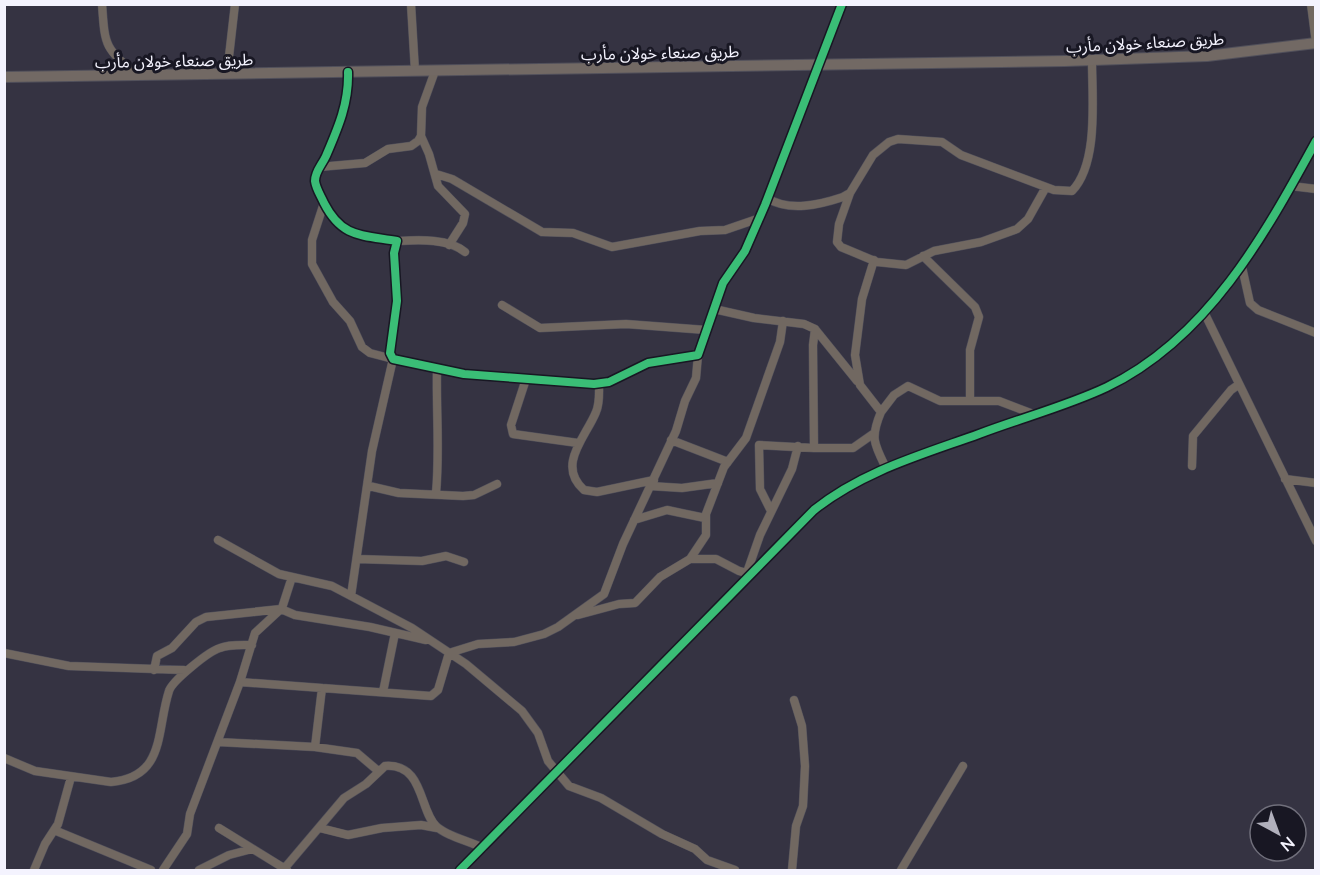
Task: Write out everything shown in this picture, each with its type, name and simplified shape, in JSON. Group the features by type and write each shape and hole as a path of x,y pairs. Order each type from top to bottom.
{"main road":[{"name":"طريق صنعاء خولان مأرب","path":"4,77 1092,60 1207,56 1316,43"}],"street":[{"path":"102,4 105,42 109,51 138,75"},
{"path":"227,74 235,4"},
{"path":"411,4 415,71"},
{"path":"448,653 478,644 529,639 558,627 607,589 634,520 671,440 696,378 698,356 723,283 745,251 760,218 842,4"},
{"path":"1311,4 1316,43"},
{"path":"1046,187 1028,219 1017,229 981,242 952,246 923,256 906,265 874,260 841,247 837,242 839,224 850,193 873,155 889,142 898,139 942,142 961,155 1046,187 1065,192 1072,191 1082,175 1092,135 1092,60"},
{"path":"435,71 422,108 421,136 436,174 438,186 465,214 463,223 449,245"},
{"path":"348,72 346,104 315,181 324,203 338,226 361,235 397,241 430,241 449,245 465,252"},
{"path":"319,167 375,160 388,149 411,146 421,136"},
{"path":"460,870 746,577 814,510 841,489 886,468 1106,387 1169,349 1242,267 1292,186 1316,141"},
{"path":"436,174 462,184 542,232 573,233 612,247 700,231 725,230 760,218"},
{"path":"1292,186 1316,189"},
{"path":"767,198 778,205 791,207 835,199 850,193"},
{"path":"324,203 312,240 312,264 333,302 350,321 362,347 370,353 464,374 599,383 621,378 648,363 698,356"},
{"path":"351,596 369,486 372,451 393,359 390,353 397,301 394,253 397,241"},
{"path":"923,256 975,307 979,317 970,350 970,400"},
{"path":"860,385 856,364 857,337 861,322 862,299 874,260"},
{"path":"1242,267 1250,303 1258,310 1316,333"},
{"path":"502,305 540,328 605,323 706,330"},
{"path":"714,309 804,324 815,329 881,412"},
{"path":"1204,312 1316,541"},
{"path":"575,616 619,604 635,603 660,577 690,559 706,535 705,518 718,483 728,462 746,438 780,342 783,321"},
{"path":"814,448 813,345 815,329"},
{"path":"436,493 439,448 436,414 437,368"},
{"path":"526,379 511,425 513,434 578,443"},
{"path":"599,383 596,412 578,443 572,461 573,477 584,490 597,492 652,483 682,488 718,483"},
{"path":"1192,466 1193,436 1231,390 1238,385"},
{"path":"886,468 874,444 873,434 881,412 894,395 908,386 940,401 999,401 1034,414"},
{"path":"746,438 759,445 853,448 873,434"},
{"path":"671,440 728,462"},
{"path":"759,445 760,489 771,511"},
{"path":"746,577 771,511 792,469 798,446"},
{"path":"1285,479 1316,483"},
{"path":"369,486 399,493 474,495 498,484"},
{"path":"634,520 667,510 705,518"},
{"path":"218,540 250,560 279,574 311,579 405,623 484,678 528,718 556,773 573,788 601,798 662,834 696,849 707,860 735,870"},
{"path":"357,559 422,561 446,556 465,562"},
{"path":"690,559 716,559 746,577"},
{"path":"163,870 187,834 190,814 240,682 255,633 263,623 281,609 292,577"},
{"path":"154,670 157,656 172,648 196,622 206,617 281,609 295,615 427,640"},
{"path":"383,692 394,633"},
{"path":"4,758 35,771 111,782 124,781 148,767 155,752 169,689 184,670 218,648 252,645"},
{"path":"4,653 69,666 184,670"},
{"path":"240,682 431,696 435,693 448,653"},
{"path":"315,747 322,688"},
{"path":"792,870 794,834 803,806 805,766 802,726 794,700"},
{"path":"218,742 315,747 357,753 377,770"},
{"path":"219,828 285,870 344,798 366,784 377,770 391,765 400,769 417,784 429,816 438,828"},
{"path":"901,870 963,766"},
{"path":"34,870 58,824 71,777"},
{"path":"320,828 348,835 382,828 421,825 438,828 483,848"},
{"path":"54,830 151,870"},
{"path":"199,870 229,855 252,849"}],"cycle path":[{"path":"348,72 347,94 342,115 315,181 331,214 346,229 363,236 397,241 394,253 397,301 390,353 393,359 464,374 594,384 609,382 648,363 698,355 723,283 745,251 765,205 842,4"},
{"path":"460,870 814,510 852,485 893,465 1107,387 1143,366 1175,341 1204,313 1254,248 1316,141"}]}
